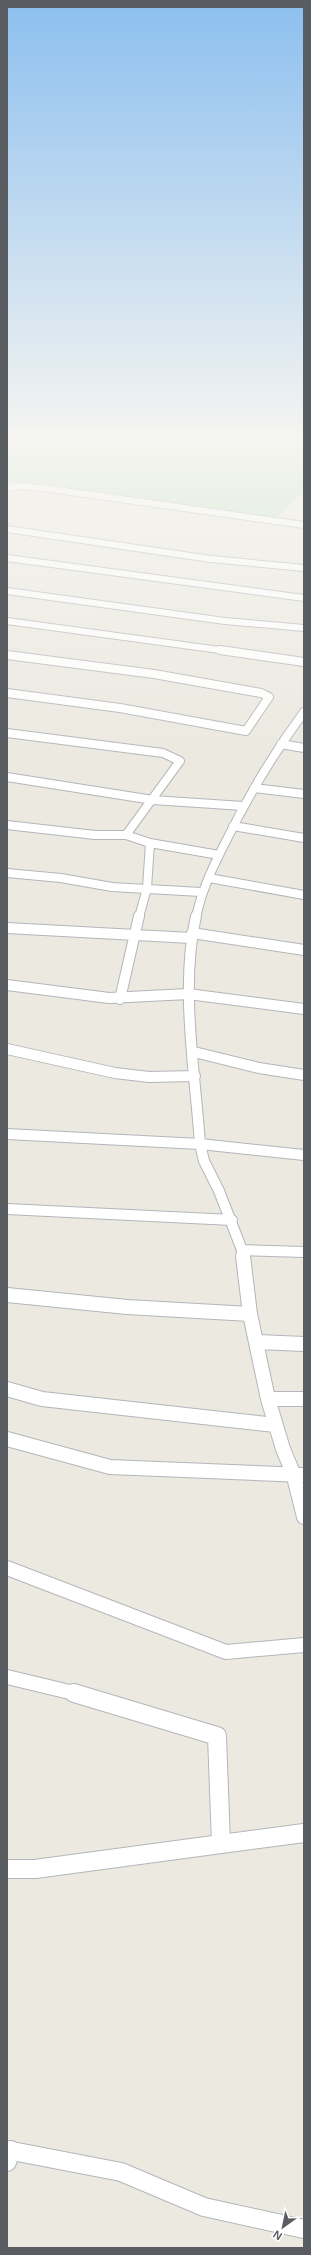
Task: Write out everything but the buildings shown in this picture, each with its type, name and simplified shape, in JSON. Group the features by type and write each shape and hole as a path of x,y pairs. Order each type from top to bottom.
{"street":[{"path":"145,549 205,558 304,568"},
{"path":"7,558 304,598"},
{"path":"7,591 226,621 304,628"},
{"path":"7,621 304,662"},
{"path":"7,656 174,677 261,693 269,697 246,731 120,708 7,693"},
{"path":"303,715 281,744 243,806 201,892 192,935 188,994 194,1052 200,1144 204,1161 232,1220 242,1250 250,1314 258,1342 268,1399 275,1425 298,1474 304,1518"},
{"path":"7,732 173,756 180,761 126,835"},
{"path":"281,744 304,748"},
{"path":"7,777 153,800 243,806"},
{"path":"254,788 304,794"},
{"path":"7,825 95,835 126,835 150,843 219,855"},
{"path":"234,826 304,838"},
{"path":"120,999 134,934 147,888 150,843"},
{"path":"7,873 61,878 112,886 201,892"},
{"path":"209,878 304,895"},
{"path":"7,928 192,935 304,950"},
{"path":"7,985 120,999 188,994 304,1009"},
{"path":"7,1049 115,1073 149,1077 195,1076"},
{"path":"194,1052 259,1068 304,1075"},
{"path":"7,1134 125,1142 200,1144 304,1155"},
{"path":"7,1209 232,1220"},
{"path":"242,1250 304,1252"},
{"path":"7,1295 127,1307 250,1314"},
{"path":"258,1342 304,1344"},
{"path":"7,1389 42,1399 275,1425"},
{"path":"268,1399 304,1399"},
{"path":"7,1439 110,1467 298,1474"},
{"path":"7,1568 226,1652 304,1645"},
{"path":"7,1677 97,1699 217,1736 221,1844"},
{"path":"7,1869 35,1869 304,1833"},
{"path":"8,2154 121,2172 204,2207 304,2229"}]}
